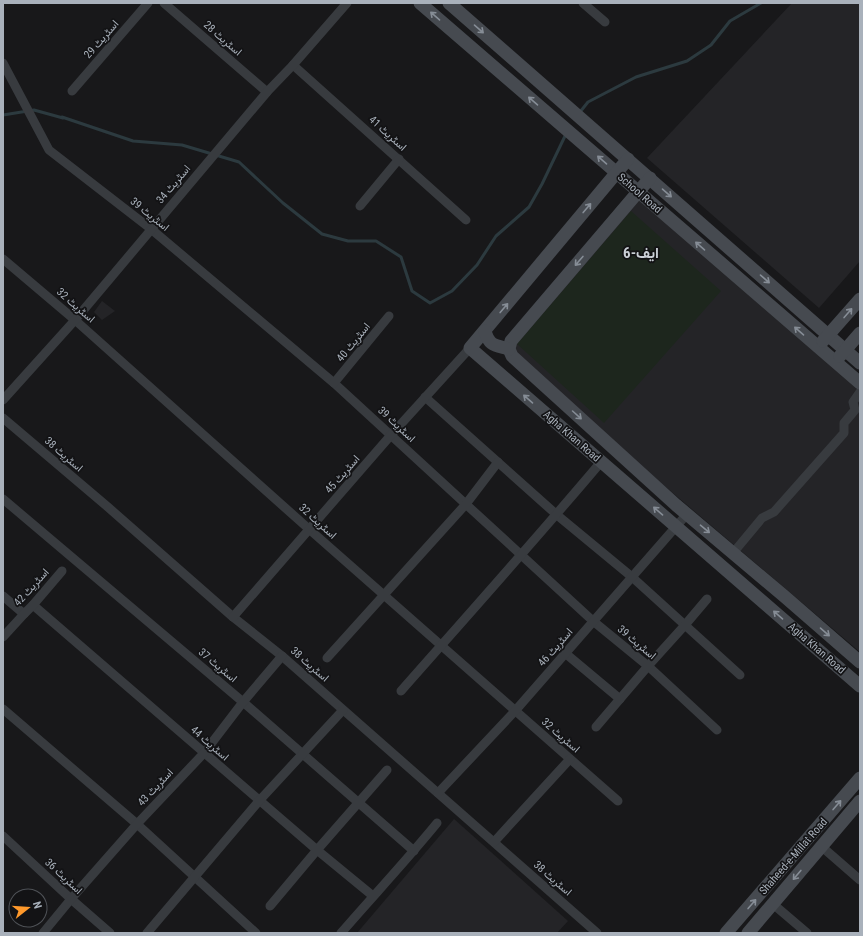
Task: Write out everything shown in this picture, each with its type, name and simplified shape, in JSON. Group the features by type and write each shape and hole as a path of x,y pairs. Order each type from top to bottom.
{"street":[{"name":"اسٹریٹ 29","path":"72,91 148,3"},
{"name":"اسٹریٹ 28","path":"164,3 268,92"},
{"name":"اسٹریٹ 34","path":"3,400 75,320 268,92 348,3"},
{"name":"School Road","path":"420,3 860,384"},
{"name":"School Road","path":"449,3 860,363"},
{"path":"583,3 605,22"},
{"name":"اسٹریٹ 39","path":"3,63 49,150 151,229 334,383 593,622 648,666 717,730"},
{"name":"اسٹریٹ 41","path":"293,65 466,220"},
{"path":"470,348 628,159"},
{"path":"360,206 399,160"},
{"path":"497,372 511,352 511,341 650,178"},
{"name":"اسٹریٹ 32","path":"3,259 75,320 310,530 618,801"},
{"path":"818,347 860,299"},
{"name":"اسٹریٹ 40","path":"334,383 389,316"},
{"path":"485,331 487,339 494,345 511,352"},
{"path":"834,361 846,350 860,333"},
{"name":"Agha Khan Road","path":"470,348 860,686"},
{"name":"اسٹریٹ 45","path":"234,617 391,435 470,348"},
{"name":"Agha Khan Road","path":"511,352 599,435 687,514 860,662"},
{"path":"733,553 762,518 774,512 844,433 844,423 855,410 853,402 860,392"},
{"path":"425,397 557,515 632,577 740,675"},
{"name":"اسٹریٹ 38","path":"3,418 234,617 282,656 597,933"},
{"path":"586,449 599,435"},
{"path":"327,658 466,504 498,462"},
{"path":"401,691 520,554 557,515 601,462"},
{"name":"اسٹریٹ 37","path":"3,499 243,702 414,852"},
{"name":"اسٹریٹ 46","path":"438,793 515,711 687,514"},
{"name":"اسٹریٹ 42","path":"3,637 62,571"},
{"path":"3,596 24,614"},
{"path":"596,727 707,599"},
{"name":"اسٹریٹ 44","path":"33,605 259,801 373,896"},
{"path":"565,653 620,699"},
{"name":"اسٹریٹ 43","path":"43,933 137,824 204,753 243,702 282,656"},
{"path":"3,708 137,824 256,933"},
{"path":"147,933 259,801 343,710"},
{"path":"494,842 570,759"},
{"path":"270,906 387,770"},
{"name":"Shaheed-e-Millat Road","path":"726,933 860,778"},
{"name":"Shaheed-e-Millat Road","path":"748,933 860,801"},
{"path":"341,933 438,823"},
{"name":"اسٹریٹ 36","path":"3,836 110,933"},
{"path":"805,843 819,849 860,880"},
{"path":"773,904 807,933"}],"shaded area":[{"path":"792,3 860,3 860,261 819,308 647,158"},
{"path":"631,190 860,389 860,652 501,347"},
{"path":"631,211 721,291 604,423 517,344"},
{"path":"102,301 115,311 102,320 94,312"},
{"path":"454,819 568,921 557,933 357,933"}],"waterway":[{"path":"580,112 588,102 636,77 687,61 711,45 730,21 761,3"},
{"path":"3,115 34,110 63,118"},
{"path":"62,117 133,141 182,145 239,162 283,203 322,234 348,241 376,241 401,257 412,291 430,303 452,291 477,265 496,236 529,207 566,134"}],"district":[{"name":"ایف-6","path":"641,253"}]}
